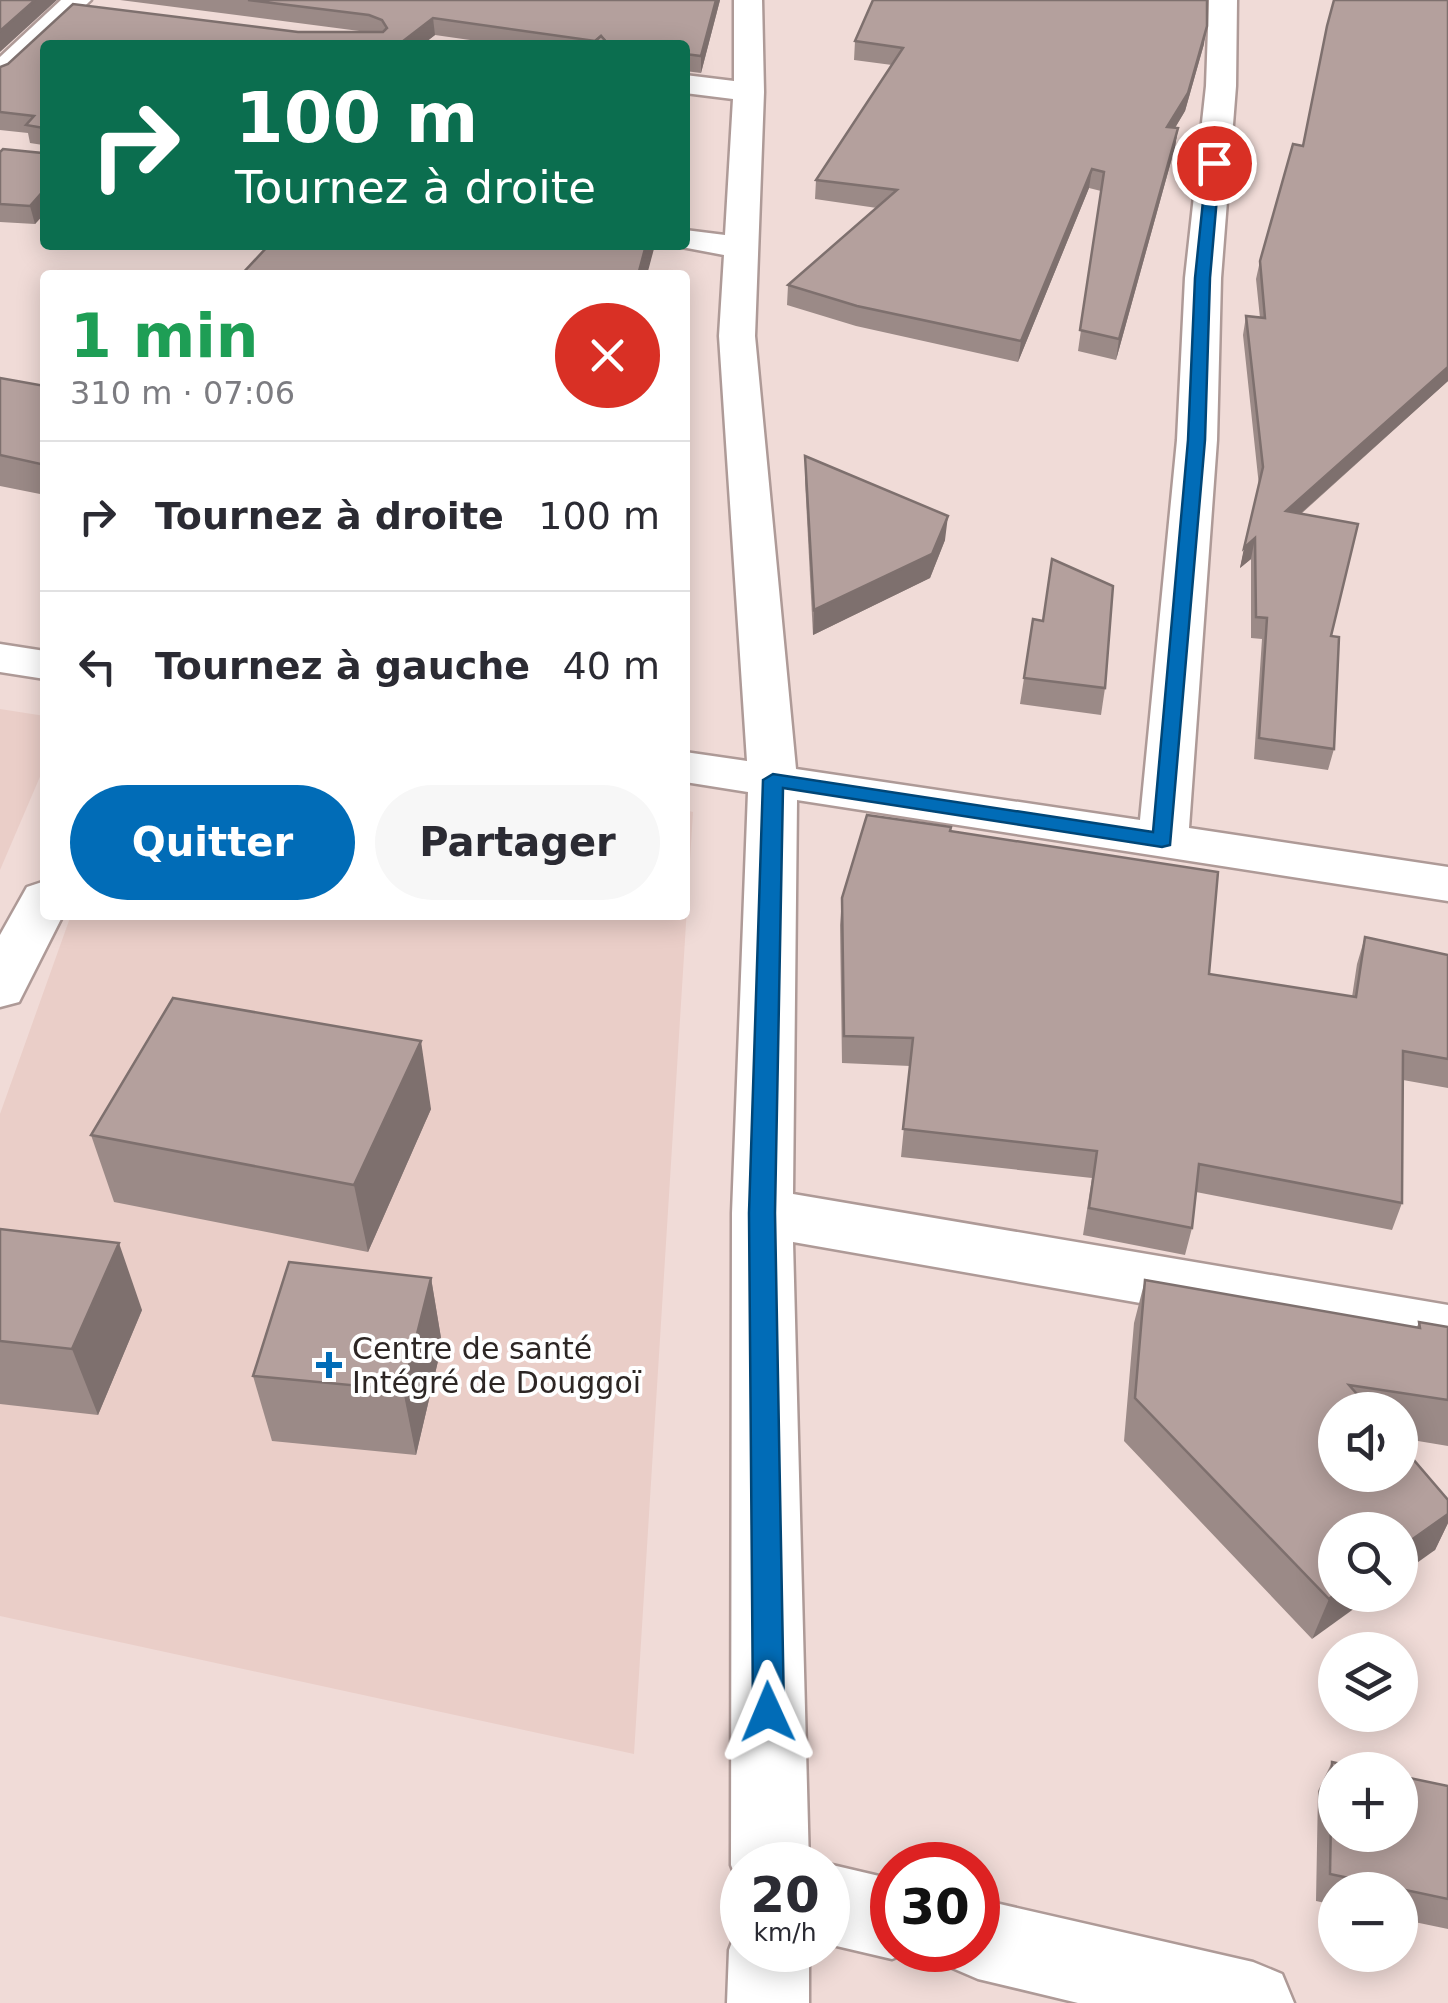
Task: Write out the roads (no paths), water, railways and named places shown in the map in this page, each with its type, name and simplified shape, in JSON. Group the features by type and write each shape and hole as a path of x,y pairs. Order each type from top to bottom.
{"street":[{"path":"748,0 748,92 737,336 773,780 762,1213 770,1842"},
{"path":"1162,840 1196,440 1203,278 1221,86 1223,0"},
{"path":"0,73 74,4 107,12"},
{"path":"690,85 748,92"},
{"path":"690,241 740,246"},
{"path":"0,658 40,664"},
{"path":"690,767 1448,884"},
{"path":"0,988 40,910"},
{"path":"762,1213 1448,1331"},
{"path":"1000,1944 1253,2003"},
{"path":"768,2003 769,1972"}],"place":[{"name":"Centre de santé Intégré de Douggoï","path":"329,1365"}]}
